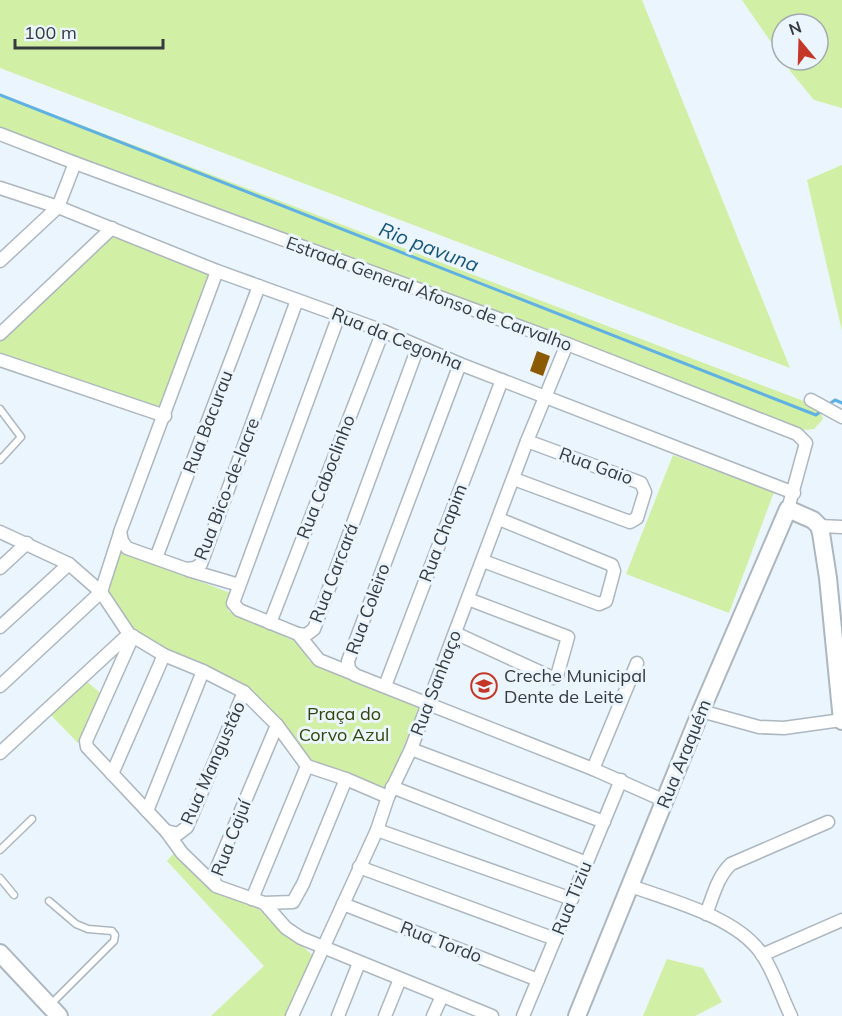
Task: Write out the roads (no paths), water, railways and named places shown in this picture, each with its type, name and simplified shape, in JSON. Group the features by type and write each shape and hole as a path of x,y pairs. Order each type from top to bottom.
{"street":[{"name":"Estrada General Afonso de Carvalho","path":"0,134 567,344 797,434 806,443 794,493"},
{"path":"0,261 58,207 75,163"},
{"name":"Rua da Cegonha","path":"0,188 58,207 218,271 383,331 418,348 794,493"},
{"path":"0,334 112,228"},
{"path":"0,686 101,592 120,532 218,271"},
{"name":"Rua Bacurau","path":"156,558 259,286"},
{"name":"Rua Bico-de-lacre","path":"120,532 127,548 186,570 201,564 297,300"},
{"name":"Rua Carcará","path":"339,315 233,603 239,610 270,623 298,634 306,634 314,629 418,348"},
{"name":"Rua Caboclinho","path":"270,623 383,331"},
{"name":"Rua Sanhaço","path":"292,1016 377,830 390,792 411,749 527,441 567,344"},
{"path":"0,360 165,416"},
{"name":"Rua Coleiro","path":"460,364 348,661 349,669 355,675 621,780 665,801"},
{"name":"Rua Chapim","path":"384,686 502,380"},
{"path":"812,400 842,417"},
{"name":"Rua Gaio","path":"514,479 630,522 637,518 645,492 641,483 527,441"},
{"name":"Rua Araquém","path":"577,1016 701,711 794,493"},
{"path":"701,711 759,727 784,728 842,721 828,578 819,526 813,520 788,509"},
{"path":"483,561 599,604 606,601 614,571 612,565 499,519"},
{"path":"819,526 842,527"},
{"path":"0,532 69,564 101,592 131,635 164,655 203,671 244,692 277,725 307,766 390,792 587,863"},
{"path":"0,568 27,543"},
{"path":"0,627 69,564"},
{"path":"186,570 239,585"},
{"path":"455,633 553,678 557,676 568,637 468,599"},
{"path":"298,634 319,660 355,675"},
{"path":"0,753 131,635"},
{"name":"Rua Mangustão","path":"131,635 86,741 87,747 166,831 178,834 187,827 244,692"},
{"path":"112,774 164,655"},
{"path":"593,769 637,663"},
{"path":"147,811 203,671"},
{"name":"Rua Cajuí","path":"277,725 213,877 216,886 258,901 290,903 295,899 346,779"},
{"path":"411,749 604,822"},
{"path":"307,766 258,901 286,928 323,949 479,1013 492,1016"},
{"name":"Rua Tiziu","path":"524,1016 621,780"},
{"path":"706,914 720,878 731,864 828,822"},
{"path":"377,830 572,899"},
{"path":"166,831 182,853 216,886"},
{"path":"359,867 555,939"},
{"path":"631,886 706,914 745,934 762,955 791,1016"},
{"name":"Rua Tordo","path":"343,904 538,980"},
{"path":"762,955 842,920"},
{"path":"0,952 54,1011"},
{"path":"338,1016 359,963"},
{"path":"385,1016 400,979"},
{"path":"433,1016 442,996"}],"lane":[{"path":"0,409 21,437 0,460"},
{"path":"0,850 32,819"},
{"path":"0,878 14,895"},
{"path":"49,901 76,924 88,929 112,931 115,934 114,941 54,1011"}],"waterway":[{"name":"Rio pavuna","path":"0,95 816,415 821,411"},
{"name":"Rio pavuna","path":"828,405 835,400 842,403"}],"place":[{"name":"Creche Municipal Dente de Leite","path":"484,686"}],"park label":[{"name":"Praça do Corvo Azul","path":"344,724"}]}
